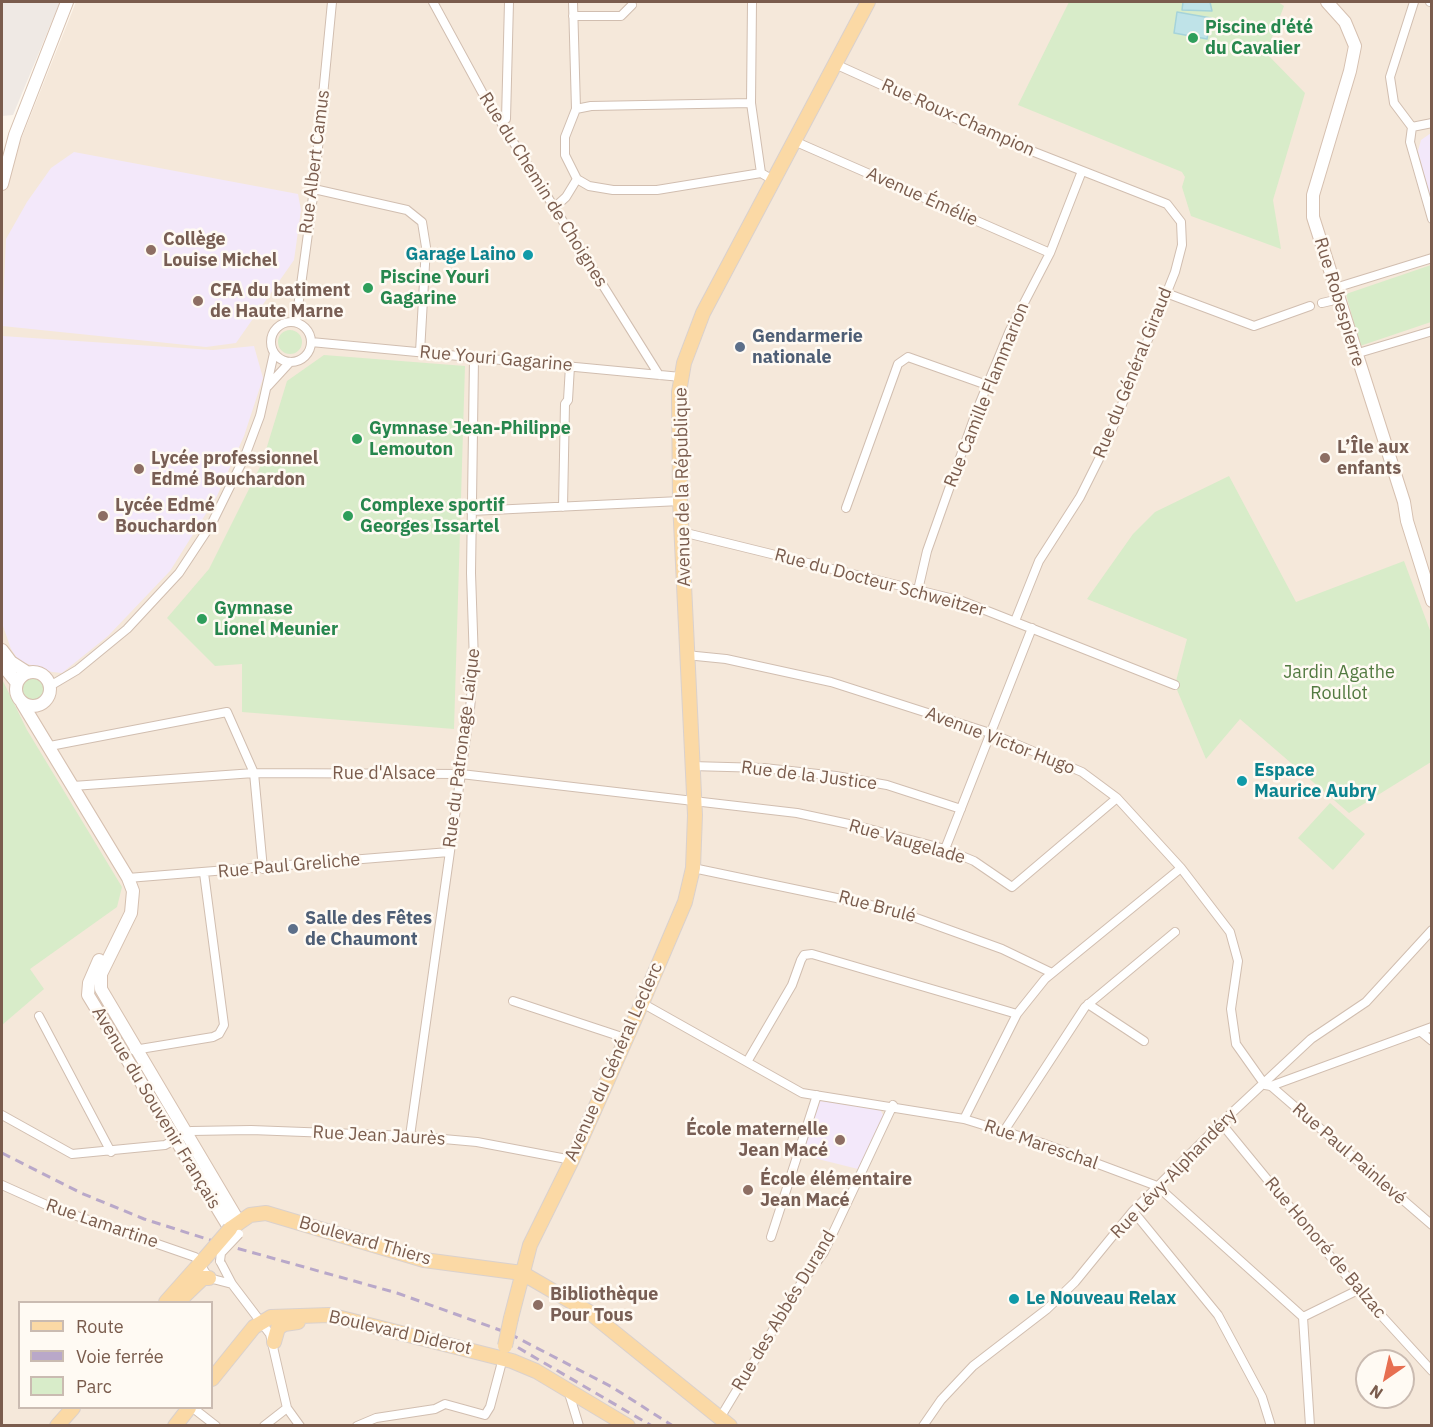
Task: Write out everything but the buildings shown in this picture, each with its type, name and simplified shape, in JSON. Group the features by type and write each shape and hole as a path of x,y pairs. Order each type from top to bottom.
{"main road":[{"name":"Avenue de la République","path":"694,802 690,766 680,501 681,377 694,332 767,177 794,141 868,2"},
{"name":"Avenue du Général Leclerc","path":"504,1352 530,1245 572,1160 685,902 693,868 694,802"},
{"name":"Boulevard Thiers","path":"236,1228 250,1215 266,1213 424,1260 522,1273 589,1312 725,1422"},
{"path":"167,1301 236,1228"},
{"path":"179,1301 203,1278 210,1278"},
{"path":"274,1342 278,1328 284,1324 315,1321 329,1315"},
{"name":"Boulevard Diderot","path":"263,1322 271,1317 329,1315 504,1352 628,1425"},
{"path":"213,1378 254,1327 263,1322"},
{"path":"57,1425 71,1409"},
{"path":"175,1425 189,1409"}],"street":[{"path":"2,184 18,126 67,2"},
{"name":"Rue Albert Camus","path":"296,322 314,189 332,2"},
{"name":"Rue du Chemin de Choignes","path":"433,2 501,122 659,375"},
{"path":"501,122 506,119 509,2"},
{"path":"573,2 576,109 565,137 565,155 577,179 590,186 613,190 657,190 767,177 751,102 752,2"},
{"path":"1414,2 1390,77 1394,103 1412,127 1410,142 1431,219"},
{"name":"Rue Robespierre","path":"1331,3 1345,22 1355,46 1311,207 1355,354 1404,502 1407,521 1431,601"},
{"path":"573,16 621,16 633,5"},
{"name":"Rue Roux-Champion","path":"835,64 1001,139 1082,171"},
{"path":"576,109 591,106 751,102"},
{"path":"1412,127 1431,123"},
{"name":"Avenue Émélie","path":"794,141 1050,253"},
{"name":"Rue Camille Flammarion","path":"918,590 927,551 987,385 1010,330 1050,253 1082,171"},
{"name":"Rue du Général Giraud","path":"1015,621 1039,561 1080,497 1105,447 1167,293 1182,245 1181,222 1167,204 1082,171"},
{"path":"555,207 566,197 577,179"},
{"path":"314,189 407,210 422,222 426,247 420,352"},
{"path":"1322,303 1337,294 1431,258"},
{"path":"1167,293 1254,326 1310,306"},
{"path":"50,686 77,670 127,629 179,573 212,523 229,490 260,416 274,352 271,340 275,330 284,323 296,322 307,330 311,342 302,358 290,362 267,387"},
{"path":"1355,354 1431,331"},
{"name":"Rue Youri Gagarine","path":"311,342 681,377"},
{"path":"274,352 290,362"},
{"path":"846,508 898,364 908,357 987,385"},
{"name":"Rue du Patronage Laïque","path":"411,1136 461,774 474,662 471,511 474,358"},
{"path":"563,507 565,404 568,400 570,366"},
{"path":"471,511 680,501"},
{"name":"Rue du Docteur Schweitzer","path":"682,532 962,601 1175,685"},
{"path":"945,849 1032,628"},
{"path":"2,650 11,662 28,673 42,674 50,686 49,697 41,705 32,706 22,703"},
{"name":"Avenue Victor Hugo","path":"686,655 726,658 831,682 990,733 1082,772 1117,798 1181,868 1230,932 1238,961 1231,1009 1236,1044 1268,1085"},
{"path":"2,657 4,668 17,683"},
{"path":"28,673 17,683 16,694 50,746 128,878"},
{"path":"39,728 41,705"},
{"path":"50,746 227,712 254,773 263,869"},
{"name":"Rue de la Justice","path":"690,766 764,768 836,776 887,785 961,808"},
{"name":"Rue d'Alsace","path":"73,786 254,773 461,774 694,802"},
{"name":"Rue Vaugelade","path":"694,802 796,813 858,826 945,849 974,861 1012,887 1117,798"},
{"name":"Rue Paul Greliche","path":"128,878 263,869 449,852"},
{"name":"Rue Brulé","path":"693,868 894,910 1002,949 1052,973"},
{"path":"964,1119 1017,1014 1052,973 1181,868"},
{"path":"122,1051 213,1037 219,1034 224,1025 204,873"},
{"name":"Avenue du Souvenir Français","path":"128,878 133,891 130,913 104,965 102,988 136,1049 180,1137"},
{"name":"Avenue du Souvenir Français","path":"128,878 127,900 120,921 94,969 88,995 236,1228"},
{"name":"Rue Lévy-Alphandéry","path":"924,1425 941,1400 973,1366 1047,1310 1075,1282 1133,1211 1221,1123 1268,1085 1275,1071 1311,1039 1366,1002 1431,930"},
{"path":"1004,1131 1088,1004 1174,932"},
{"path":"747,1062 792,985 801,960 804,956 812,954 1017,1014"},
{"path":"513,1001 625,1038"},
{"name":"Rue Mareschal","path":"642,1003 802,1093 893,1105 964,1119 1157,1186 1303,1317"},
{"path":"1088,1004 1144,1041"},
{"path":"39,1016 111,1152"},
{"path":"1268,1085 1431,1028"},
{"path":"1421,1032 1431,1041"},
{"name":"Rue Paul Painlevé","path":"1268,1085 1431,1225"},
{"path":"771,1237 817,1095"},
{"name":"Rue des Abbés Durand","path":"725,1422 800,1285 824,1252 893,1105"},
{"name":"Rue Jean Jaurès","path":"2,1115 72,1154 165,1145 198,1131 251,1130 411,1136 477,1142 572,1160"},
{"name":"Rue Honoré de Balzac","path":"1221,1123 1358,1290 1431,1371"},
{"name":"Rue Lamartine","path":"2,1185 51,1207 203,1261"},
{"path":"1133,1211 1218,1315 1262,1397 1271,1425"},
{"path":"236,1228 221,1253 220,1261 232,1284 263,1322 274,1342 287,1408 300,1425"},
{"path":"203,1261 210,1278 232,1284"},
{"path":"1310,1425 1303,1317 1358,1290"},
{"path":"357,1425 376,1418 435,1410 445,1404 485,1415 490,1407 504,1352"},
{"path":"568,1389 579,1425"},
{"path":"264,1425 287,1408"},
{"path":"194,1409 216,1425"}],"shaded area":[{"path":"2,2 60,2 13,115 2,116"},
{"path":"76,2 1431,2 1431,1425 2,1425 2,187"},
{"path":"1431,133 1431,201 1418,151 1421,140"},
{"name":"Collège Louise Michel","path":"74,152 298,194 301,210 294,260 236,343 206,347 2,326 6,239 27,202 51,168"},
{"name":"Lycée Edmé Bouchardon","path":"2,336 213,350 254,346 263,378 244,436 217,496 170,571 108,636 62,673 19,661 11,649 2,623"},
{"name":"École maternelle Jean Macé","path":"820,1101 880,1109 884,1117 858,1169 802,1155"}],"green space":[{"path":"1069,2 1278,2 1284,6 1266,53 1305,93 1273,200 1281,249 1191,216 1182,187 1185,177 1182,172 1018,105"},
{"path":"1431,265 1431,322 1360,346 1346,294"},
{"path":"290,330 295,331 301,337 301,347 295,353 290,354 285,353 279,347 278,342 279,337 285,331"},
{"name":"Complexe sportif Georges Issartel","path":"324,355 465,366 454,729 242,712 242,664 215,666 167,618 209,569 262,463 287,381"},
{"name":"Jardin Agathe Roullot","path":"1229,476 1296,602 1404,561 1431,633 1431,762 1349,813 1240,719 1206,759 1175,685 1187,639 1087,599 1133,534 1155,512"},
{"path":"33,678 42,681 45,690 42,699 33,702 24,699 21,690 24,681"},
{"path":"2,679 27,730 122,887 117,907 30,969 44,989 2,1025"},
{"path":"1330,803 1365,834 1333,870 1298,838"}],"water":[{"path":"1183,2 1210,2 1212,11 1182,10"},
{"path":"1177,12 1211,18 1207,39 1174,33"}],"railway":[{"path":"2,1153 81,1193 144,1219 229,1246 397,1293 508,1333 612,1387 673,1426"},
{"path":"505,1340 652,1426"}],"place":[{"name":"Piscine d'été du Cavalier","path":"1193,38"},
{"name":"Collège Louise Michel","path":"151,250"},
{"name":"Garage Laino","path":"528,255"},
{"name":"Piscine Youri Gagarine","path":"368,288"},
{"name":"CFA du batiment de Haute Marne","path":"198,301"},
{"name":"Gendarmerie nationale","path":"740,347"},
{"name":"Gymnase Jean-Philippe Lemouton","path":"357,439"},
{"name":"L’Île aux enfants","path":"1325,458"},
{"name":"Lycée professionnel Edmé Bouchardon","path":"139,469"},
{"name":"Lycée Edmé Bouchardon","path":"103,516"},
{"name":"Complexe sportif Georges Issartel","path":"348,516"},
{"name":"Gymnase Lionel Meunier","path":"202,619"},
{"name":"Espace Maurice Aubry","path":"1242,781"},
{"name":"Salle des Fêtes de Chaumont","path":"293,929"},
{"name":"École maternelle Jean Macé","path":"840,1140"},
{"name":"École élémentaire Jean Macé","path":"748,1190"},
{"name":"Le Nouveau Relax","path":"1014,1299"},
{"name":"Bibliothèque Pour Tous","path":"538,1305"}]}
